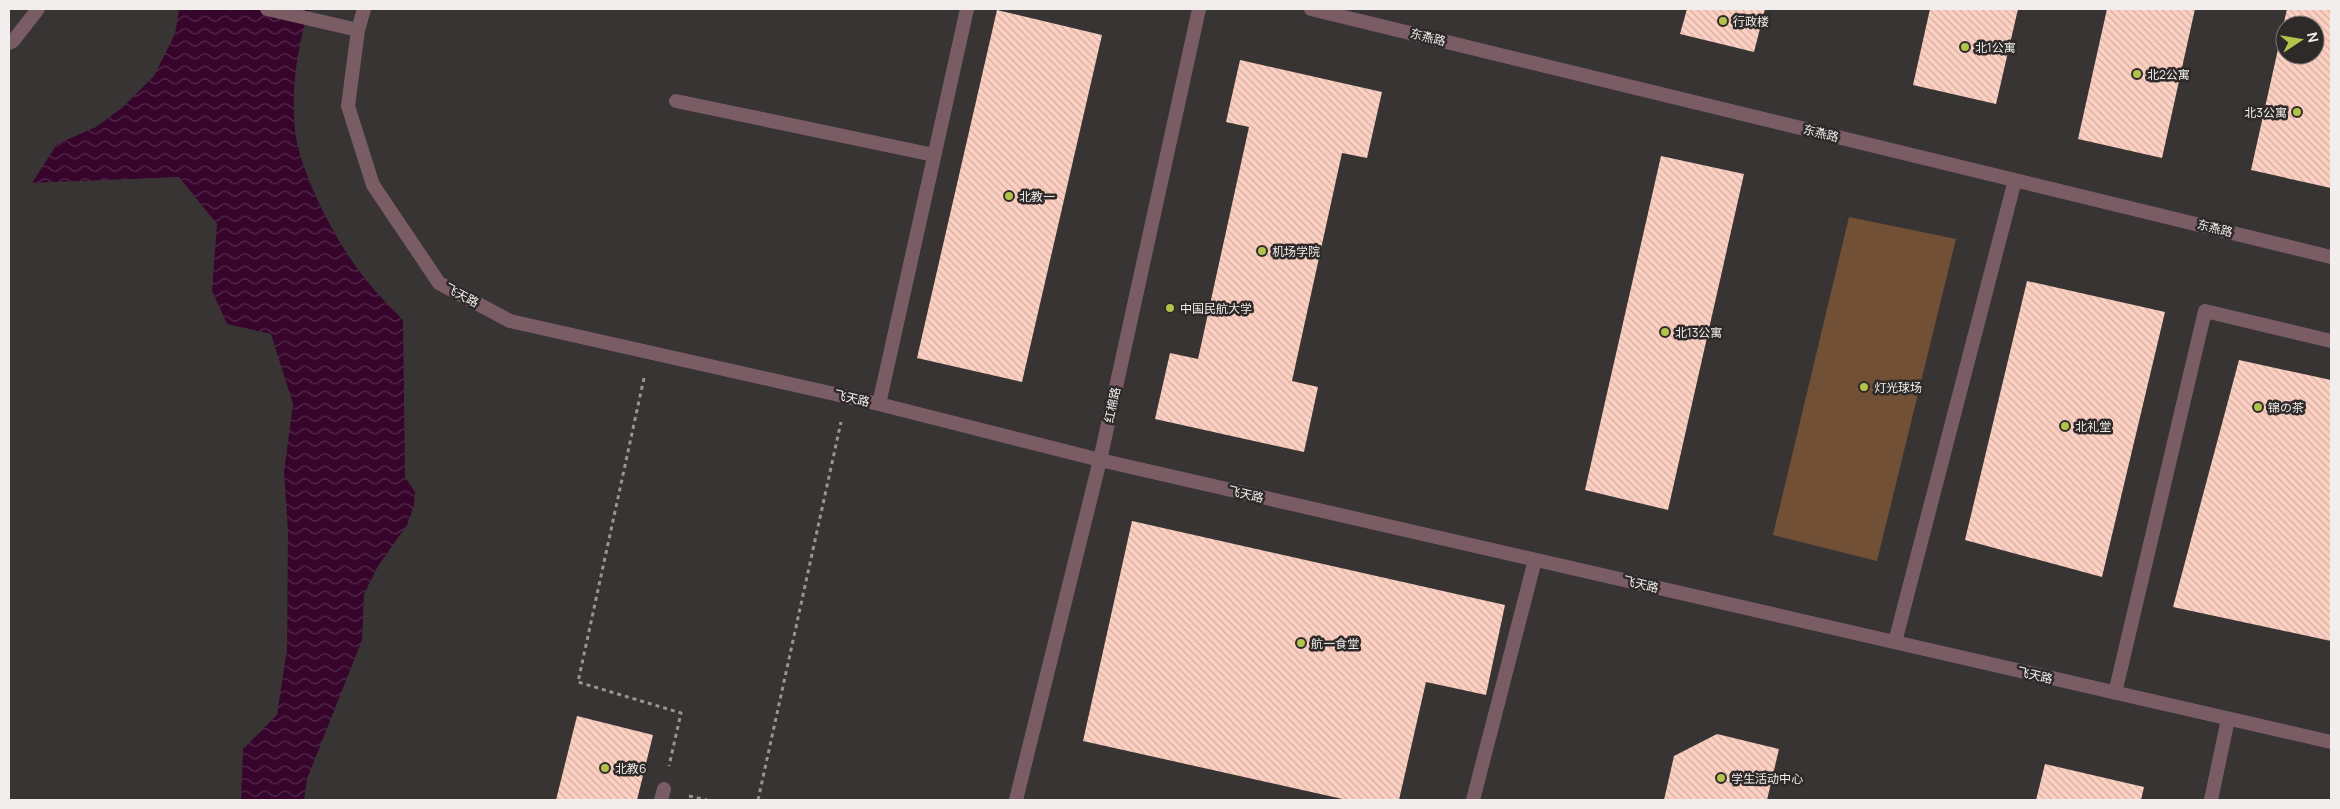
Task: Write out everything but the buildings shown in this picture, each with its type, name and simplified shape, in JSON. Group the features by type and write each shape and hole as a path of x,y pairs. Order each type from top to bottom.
{"lane":[{"path":"9,43 38,9"},
{"path":"267,9 358,30 364,9"},
{"path":"879,404 967,9"},
{"name":"红棉路","path":"1016,800 1100,460 1199,9"},
{"name":"东燕路","path":"1311,9 2331,257"},
{"name":"飞天路","path":"358,30 348,106 373,185 439,283 510,320 879,404 1100,460 2331,742"},
{"path":"676,101 934,155"},
{"path":"1895,642 2016,180"},
{"path":"2116,693 2205,311 2331,340"},
{"path":"1473,800 1535,560"},
{"path":"2211,800 2228,719"}],"path":[{"path":"650,352 578,682 681,713 663,795"},
{"path":"758,800 846,397"}],"shaded area":[{"name":"灯光球场","path":"1849,217 1956,239 1877,561 1773,535"}],"water":[{"path":"179,9 309,9 298,54 294,99 295,130 304,167 322,209 344,249 371,286 403,320 405,477 415,492 414,505 407,525 378,566 364,594 362,640 307,779 304,800 241,800 243,749 277,715 287,649 288,530 284,472 293,404 271,334 227,324 212,291 217,224 179,177 32,183 57,144 96,127 123,107 154,76 175,34"}],"place":[{"name":"行政楼","path":"1723,21"},
{"name":"北1公寓","path":"1965,47"},
{"name":"北2公寓","path":"2137,74"},
{"name":"北3公寓","path":"2297,112"},
{"name":"北教一","path":"1009,196"},
{"name":"机场学院","path":"1262,251"},
{"name":"中国民航大学","path":"1170,308"},
{"name":"北13公寓","path":"1665,332"},
{"name":"灯光球场","path":"1864,387"},
{"name":"锦の茶","path":"2258,407"},
{"name":"北礼堂","path":"2065,426"},
{"name":"航一食堂","path":"1301,643"},
{"name":"北教6","path":"605,768"},
{"name":"学生活动中心","path":"1721,778"}]}
